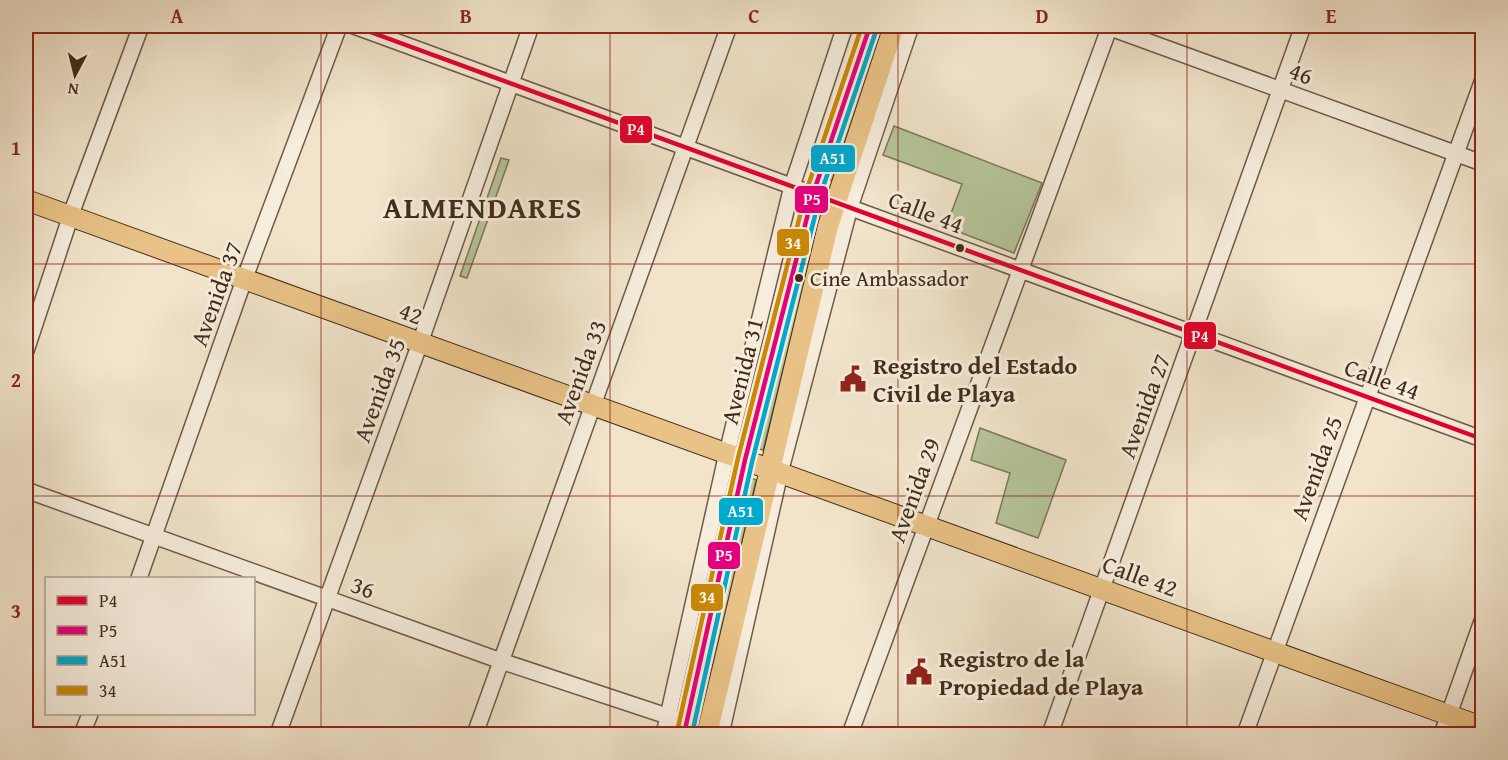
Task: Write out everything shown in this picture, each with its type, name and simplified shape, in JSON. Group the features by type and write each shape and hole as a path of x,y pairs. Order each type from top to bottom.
{"main road":[{"name":"Avenida 31","path":"680,724 736,457 813,194 870,26"},
{"name":"Avenida 31","path":"716,734 774,470 843,204 894,26"},
{"name":"42","path":"26,200 774,470"},
{"name":"Calle 42","path":"774,470 1482,727"}],"street":[{"path":"26,351 71,216 141,26"},
{"name":"Avenida 37","path":"140,577 244,280 339,26"},
{"name":"Calle 44","path":"354,26 1482,440"},
{"name":"Avenida 35","path":"278,735 420,343 531,26"},
{"name":"Avenida 33","path":"475,735 729,26"},
{"name":"Avenida 31","path":"736,457 792,186 844,26"},
{"name":"Avenida 31","path":"843,204 911,26"},
{"name":"46","path":"1108,26 1482,163"},
{"name":"Avenida 29","path":"850,735 1108,26"},
{"name":"Avenida 27","path":"1050,735 1303,26"},
{"name":"Avenida 25","path":"1245,735 1482,82"},
{"name":"36","path":"26,490 680,724"},
{"path":"1442,735 1482,621"},
{"path":"82,735 90,715"},
{"name":"Avenida 31","path":"664,735 680,724"}],"green space":[{"path":"880,26 884,26 832,181 828,179"},
{"path":"894,126 1042,183 1014,253 946,227 962,184 883,155"},
{"path":"501,158 509,160 467,278 460,276"},
{"path":"817,215 821,217 763,450 759,449"},
{"path":"980,428 1066,460 1038,538 996,523 1010,473 971,460"},
{"path":"751,478 756,480 698,734 693,734"}],"transit line":[{"name":"P4","path":"354,26 1482,439"},
{"name":"34","path":"677,732 738,458 806,192 862,26"},
{"name":"P5","path":"684,734 745,460 813,194 870,26"},
{"name":"A51","path":"692,734 752,462 820,196 877,28"}],"place":[{"name":"Cine Ambassador","path":"799,278"},
{"name":"Registro del Estado Civil de Playa","path":"853,379"},
{"name":"Registro de la Propiedad de Playa","path":"919,672"}],"district":[{"name":"ALMENDARES","path":"483,207"}]}
